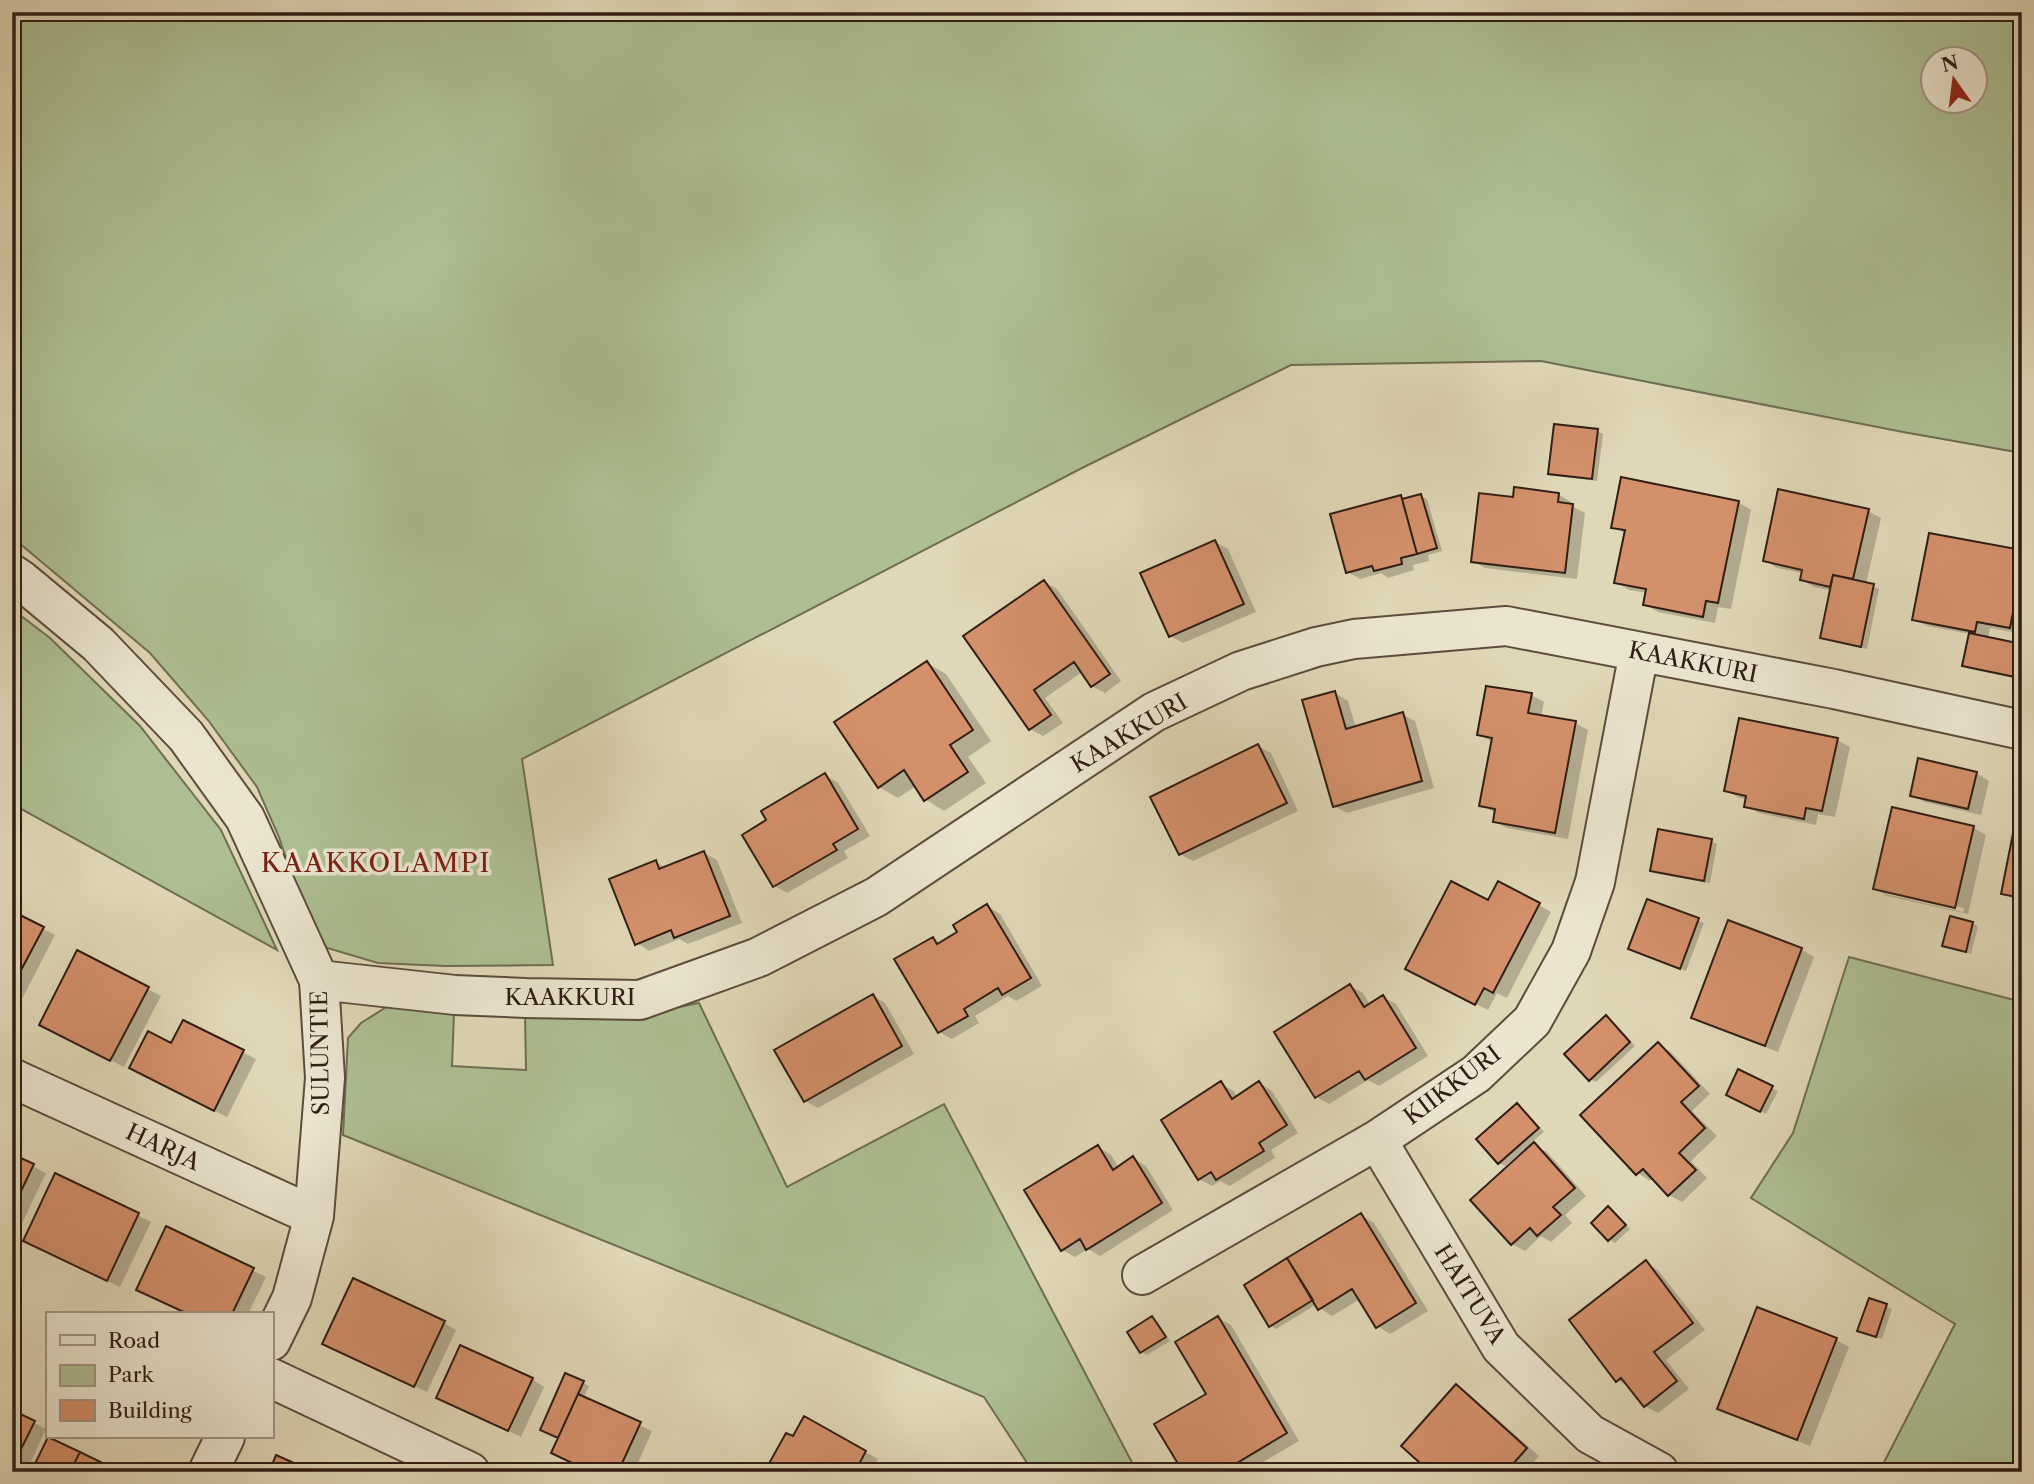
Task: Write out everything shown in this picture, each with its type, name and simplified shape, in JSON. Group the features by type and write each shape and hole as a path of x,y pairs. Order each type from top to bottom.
{"street":[{"name":"SULUNTIE","path":"12,574 22,579 99,644 186,736 245,818 319,980 325,1078 314,1216 292,1298 273,1336"},
{"name":"KAAKKURI","path":"319,980 455,995 640,1000 759,957 876,897 1154,712 1251,668 1316,647 1354,639 1506,626 1834,689 2022,730"},
{"name":"KIIKKURI","path":"1142,1275 1377,1140 1476,1073 1532,1021 1571,951 1595,882 1639,652"},
{"name":"HARJA","path":"12,1078 314,1216"},
{"name":"HAITUVA","path":"1377,1140 1501,1347 1590,1434 1660,1472"},
{"path":"273,1379 470,1472"},
{"path":"208,1472 225,1438"}],"green space":[{"path":"12,12 2022,12 2022,453 1541,361 1291,365 1082,468 522,759 553,965 445,966 378,963 327,948 306,922 279,837 257,787 208,720 150,653 12,537"},
{"path":"12,609 50,638 140,726 221,830 277,950 12,804"},
{"path":"1849,957 2022,1002 2022,1472 1879,1472 1955,1324 1751,1198 1793,1133"},
{"path":"699,1003 787,1187 944,1104 1137,1472 1033,1472 984,1397 343,1135 348,1038 361,1023 388,1006 454,1012 452,1066 526,1070 525,1014 644,1014"}],"building":[{"path":"1554,424 1598,429 1592,479 1548,474"},
{"path":"1621,477 1739,501 1718,603 1706,601 1703,617 1643,605 1646,589 1614,583 1625,530 1611,528"},
{"path":"1514,487 1559,493 1558,502 1573,504 1565,573 1471,562 1479,493 1513,497"},
{"path":"1778,489 1869,509 1853,579 1833,575 1830,587 1800,580 1802,570 1763,561"},
{"path":"1421,494 1437,548 1417,554 1402,499"},
{"path":"1401,495 1417,554 1401,558 1402,564 1374,571 1372,566 1346,573 1330,514"},
{"path":"1929,533 2022,550 2022,567 2010,628 1977,622 1975,632 1912,620"},
{"path":"1215,540 1244,604 1169,637 1140,573"},
{"path":"1833,575 1874,584 1861,647 1820,638"},
{"path":"1044,580 1110,674 1091,687 1074,662 1034,690 1051,715 1029,730 963,636"},
{"path":"1969,633 2022,644 2015,677 1962,666"},
{"path":"927,661 973,730 950,745 968,772 924,801 904,770 878,788 834,722"},
{"path":"1486,686 1532,693 1528,713 1576,721 1555,833 1493,822 1495,809 1479,806 1492,738 1477,735"},
{"path":"1335,691 1346,729 1403,712 1422,781 1333,807 1302,700"},
{"path":"1739,718 1838,738 1822,811 1806,808 1804,819 1744,807 1746,796 1724,791"},
{"path":"1258,744 1287,803 1179,855 1150,797"},
{"path":"1918,758 1977,772 1968,809 1910,796"},
{"path":"825,773 858,829 833,844 837,850 773,887 742,835 766,820 761,811"},
{"path":"1892,807 1974,826 1955,908 1873,889"},
{"path":"2015,823 2022,824 2022,898 2001,894"},
{"path":"1658,829 1712,839 1704,881 1650,871"},
{"path":"704,851 730,916 674,938 671,930 635,945 609,879 656,860 659,869"},
{"path":"1451,881 1488,900 1498,881 1540,903 1493,993 1484,988 1475,1005 1405,969"},
{"path":"1647,899 1699,918 1680,969 1628,949"},
{"path":"987,904 1031,978 1002,995 998,988 964,1009 968,1016 938,1033 894,959 933,937 937,944 957,932 953,925"},
{"path":"12,911 44,927 12,987"},
{"path":"1950,916 1973,922 1966,952 1942,946"},
{"path":"1728,920 1802,948 1765,1046 1691,1018"},
{"path":"77,950 149,987 110,1061 39,1025"},
{"path":"1350,984 1364,1007 1383,995 1416,1048 1365,1080 1359,1071 1315,1098 1274,1032"},
{"path":"873,994 902,1046 804,1102 774,1050"},
{"path":"1606,1015 1630,1042 1589,1081 1564,1054"},
{"path":"183,1020 244,1050 214,1111 129,1068 148,1031 171,1043"},
{"path":"1658,1042 1699,1086 1681,1102 1705,1128 1679,1153 1696,1170 1668,1196 1643,1169 1636,1175 1580,1115"},
{"path":"1738,1069 1773,1086 1760,1112 1726,1095"},
{"path":"1221,1081 1232,1099 1259,1081 1287,1125 1259,1143 1264,1151 1216,1180 1211,1172 1198,1180 1161,1120"},
{"path":"1517,1103 1539,1128 1498,1164 1476,1139"},
{"path":"1534,1142 1575,1188 1553,1207 1561,1215 1537,1236 1530,1228 1511,1245 1470,1200"},
{"path":"1098,1145 1113,1170 1133,1156 1162,1203 1086,1250 1080,1239 1061,1251 1024,1190"},
{"path":"12,1154 34,1164 12,1210"},
{"path":"55,1173 139,1213 107,1281 23,1241"},
{"path":"1608,1206 1626,1225 1608,1241 1591,1223"},
{"path":"1361,1213 1416,1303 1376,1328 1352,1289 1318,1310 1287,1258"},
{"path":"166,1226 254,1268 233,1312 184,1312 136,1290"},
{"path":"1287,1258 1313,1300 1269,1327 1244,1285"},
{"path":"1646,1260 1693,1323 1654,1352 1677,1381 1644,1407 1621,1378 1616,1382 1569,1320"},
{"path":"353,1278 445,1321 414,1387 322,1344"},
{"path":"1869,1298 1887,1304 1876,1337 1857,1331"},
{"path":"1757,1307 1837,1338 1797,1440 1717,1409"},
{"path":"1152,1316 1166,1337 1140,1353 1127,1332"},
{"path":"1218,1316 1287,1433 1222,1472 1183,1472 1154,1424 1206,1394 1175,1342"},
{"path":"460,1345 533,1378 508,1431 436,1398"},
{"path":"565,1373 584,1381 558,1438 540,1430"},
{"path":"1456,1384 1527,1448 1506,1472 1430,1472 1401,1446"},
{"path":"578,1394 641,1422 618,1472 591,1472 551,1453"},
{"path":"12,1410 35,1421 12,1467"},
{"path":"804,1416 866,1451 855,1472 773,1472 767,1467 786,1433 793,1436"},
{"path":"48,1438 80,1452 70,1472 31,1472"},
{"path":"80,1452 121,1472 70,1472"},
{"path":"276,1455 314,1472 269,1472"}],"district":[{"name":"KAAKKOLAMPI","path":"376,863"}]}
